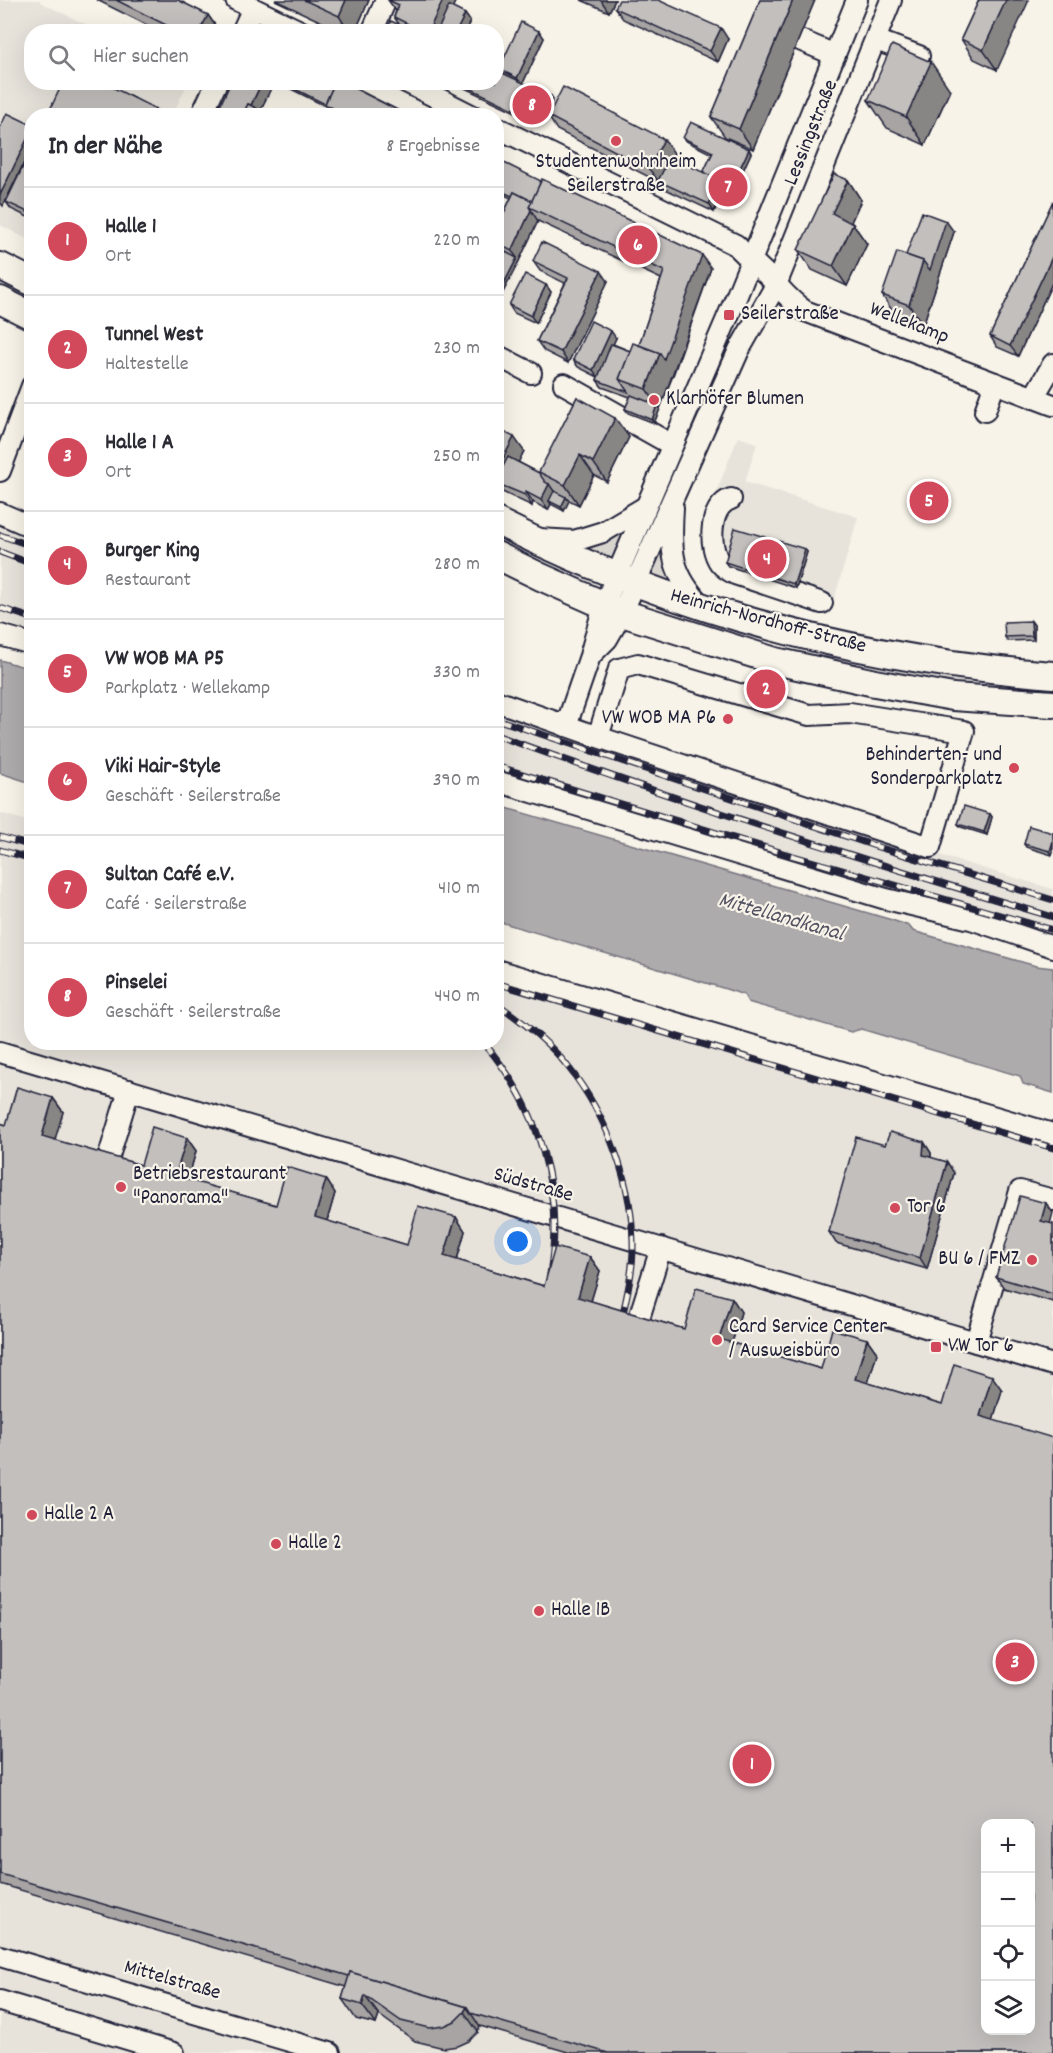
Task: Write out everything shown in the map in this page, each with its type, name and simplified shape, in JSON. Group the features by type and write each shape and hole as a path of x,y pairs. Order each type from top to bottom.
{"main road":[{"path":"0,266 24,278"},
{"path":"0,300 24,312"},
{"name":"Heinrich-Nordhoff-Straße","path":"504,525 625,580 703,606 818,639 906,657 1010,672 1053,675"},
{"name":"Heinrich-Nordhoff-Straße","path":"504,559 613,609 775,662 953,697 1053,704"}],"street":[{"path":"376,24 386,0"},
{"name":"Lessingstraße","path":"569,718 590,656 625,580 645,507 751,262 857,0"},
{"name":"Lessingstraße","path":"625,580 673,496 739,350 777,285 891,0"},
{"path":"243,24 245,4 286,24"},
{"path":"752,20 835,55"},
{"path":"876,40 920,56"},
{"path":"205,108 213,90"},
{"path":"422,90 457,108"},
{"path":"504,131 736,245 777,285"},
{"name":"Wellekamp","path":"777,285 788,299 805,310 1053,405"},
{"path":"504,359 531,373"},
{"path":"1033,398 1053,364"},
{"path":"985,411 995,383"},
{"path":"564,384 672,445"},
{"path":"0,471 24,407"},
{"name":"Lessingstraße","path":"673,496 671,538 678,574 689,592 703,606"},
{"path":"730,500 719,507 714,524 713,543 719,561 726,569 822,603"},
{"path":"533,539 574,541 603,532 645,507"},
{"path":"7,515 24,525"},
{"path":"0,634 24,642"},
{"path":"504,703 569,718 930,847 964,731 850,713 809,715 638,664 619,669 601,729"},
{"path":"504,783 886,899 971,919 1053,947"},
{"path":"504,972 1053,1134"},
{"name":"Südstraße","path":"0,1052 1053,1365"},
{"path":"106,1166 129,1090"},
{"path":"976,1342 1020,1191 1053,1200"},
{"path":"640,1315 660,1248"},
{"name":"Mittelstraße","path":"0,1956 330,2053"},
{"path":"0,2001 174,2053"}],"shaded area":[{"path":"0,0 40,0 85,24 24,24 24,90 184,90 176,108 24,108 24,237 0,225"},
{"path":"0,273 24,285 24,300 0,288"},
{"path":"738,437 757,443 745,482 858,517 830,614 745,590 731,582 710,508"},
{"path":"0,526 24,535 24,629 0,621"},
{"path":"624,529 627,530 613,564 583,548 600,544"},
{"path":"660,544 664,546 675,588 646,578"},
{"path":"756,643 801,655 856,659 1053,684 1053,696 928,683 801,659"},
{"path":"504,711 949,858 1053,889 1053,940 504,775"},
{"path":"0,813 24,820 24,1050 504,1050 504,961 1053,1124 1053,2053 0,2053"}],"water":[{"path":"0,660 24,667 24,781 0,773"},
{"name":"Mittellandkanal","path":"504,807 892,920 909,926 913,931 1036,966 1053,968 1053,1093 1023,1084 1020,1076 861,1029 851,1032 748,1002 744,995 504,923"}],"building":[{"path":"116,0 178,0 208,15 203,24 164,24"},
{"path":"304,0 346,0 339,16"},
{"path":"388,0 443,0 432,24 408,24 394,17 399,5"},
{"path":"619,0 658,0 721,28 710,51 615,8"},
{"path":"760,0 793,0 739,129 711,117"},
{"path":"979,0 1006,0 983,50 961,39"},
{"path":"449,6 465,14 460,24 441,24"},
{"path":"521,22 539,31 517,78 504,72 504,58"},
{"path":"892,45 931,62 906,117 868,100"},
{"path":"504,74 551,96 539,121 474,90 504,90"},
{"name":"Studentenwohnheim Seilerstraße","path":"563,87 664,139 649,169 548,116"},
{"path":"59,90 118,90 154,108 51,108"},
{"path":"227,90 258,90 251,105 248,104 246,108 219,108"},
{"path":"297,90 331,90 325,104"},
{"path":"331,90 358,90 393,108 333,108 325,104"},
{"path":"7,113 24,121 24,146 0,195 0,128"},
{"path":"691,122 749,149 726,198 718,194 723,184 720,180 703,173 713,152 683,138"},
{"path":"670,157 720,180 709,204 658,181"},
{"path":"504,163 541,181 532,201 514,192 512,196 504,192"},
{"path":"24,165 24,210 6,202"},
{"path":"834,174 848,180 832,213 853,224 833,266 798,250"},
{"path":"542,179 702,255 664,359 660,353 639,345 664,271 529,207"},
{"path":"514,192 532,201 529,207 531,210 512,251 504,247 504,213"},
{"path":"1053,201 1053,255 1010,346 990,336"},
{"path":"922,212 946,221 930,270 923,261 906,255"},
{"path":"542,242 601,271 561,352 537,341 568,278 533,261"},
{"path":"504,251 517,258 504,283"},
{"path":"897,252 923,261 909,305 882,295"},
{"path":"525,274 546,285 531,316 509,305"},
{"path":"591,321 611,331 593,370 573,360"},
{"path":"633,343 660,353 646,389 619,379"},
{"path":"611,344 630,351 619,379 628,392 597,380"},
{"path":"631,395 657,405 652,420 625,409"},
{"path":"577,397 615,418 593,462 580,455 565,485 539,472"},
{"path":"504,432 514,437 504,456"},
{"path":"508,457 539,473 549,484 541,500 526,492 525,495 504,486 504,465"},
{"path":"554,491 566,497 561,507 549,501"},
{"path":"735,528 805,549 794,584 725,562"},
{"path":"1031,621 1032,636 1005,637 1004,622"},
{"path":"964,806 990,814 984,832 958,824"},
{"path":"1029,826 1053,833 1050,851 1024,844"},
{"path":"17,1087 53,1098 42,1136 141,1165 152,1127 187,1138 175,1176 276,1205 287,1167 326,1179 315,1217 407,1245 418,1206 456,1217 444,1256 544,1286 555,1247 590,1257 578,1297 684,1329 696,1288 732,1298 719,1339 821,1369 832,1329 867,1339 855,1379 942,1405 954,1364 992,1376 980,1416 1053,1438 1053,2053 608,2053 471,2013 467,2007 350,1972 349,1976 0,1874 0,1123 6,1125"},
{"name":"Tor 6","path":"890,1132 924,1142 923,1155 947,1162 920,1258 829,1232 856,1137 885,1145"},
{"name":"BU 6 / FMZ","path":"1020,1196 1046,1203 1041,1221 1053,1224 1053,1294 996,1277"},
{"path":"350,1972 467,2007 455,2021 444,2026 430,2028 401,2021 365,1996 362,2005 342,1999"}],"railway":[{"path":"0,535 24,543"},
{"path":"0,552 24,561"},
{"path":"0,608 24,616"},
{"path":"504,722 878,847 1053,900"},
{"path":"504,738 773,830 1053,917"},
{"path":"504,768 783,853 1053,930"},
{"path":"0,837 24,844"},
{"path":"0,850 24,857"},
{"path":"504,985 1053,1148"},
{"path":"504,1009 529,1028 559,1056 589,1097 612,1142 627,1191 633,1241 631,1274 620,1327"},
{"path":"489,1050 519,1093 543,1150 550,1181 553,1211 550,1274"}],"place":[{"name":"Pinselei","path":"532,105"},
{"name":"Studentenwohnheim Seilerstraße","path":"616,141"},
{"name":"Sultan Café e.V.","path":"728,187"},
{"name":"Viki Hair-Style","path":"638,245"},
{"name":"Seilerstraße","path":"729,315"},
{"name":"Klarhöfer Blumen","path":"654,400"},
{"name":"VW WOB MA P5","path":"929,501"},
{"name":"Burger King","path":"767,559"},
{"name":"Tunnel West","path":"766,689"},
{"name":"VW WOB MA P6","path":"728,719"},
{"name":"Behinderten- und Sonderparkplatz","path":"1014,768"},
{"name":"Betriebsrestaurant \"Panorama\"","path":"121,1187"},
{"name":"Tor 6","path":"895,1208"},
{"name":"BU 6 / FMZ","path":"1032,1260"},
{"name":"Card Service Center / Ausweisbüro","path":"717,1340"},
{"name":"VW Tor 6","path":"936,1347"},
{"name":"Halle 2 A","path":"32,1515"},
{"name":"Halle 2","path":"276,1544"},
{"name":"Halle 1B","path":"539,1611"},
{"name":"Halle 1 A","path":"1015,1662"},
{"name":"Halle 1","path":"752,1764"}]}
